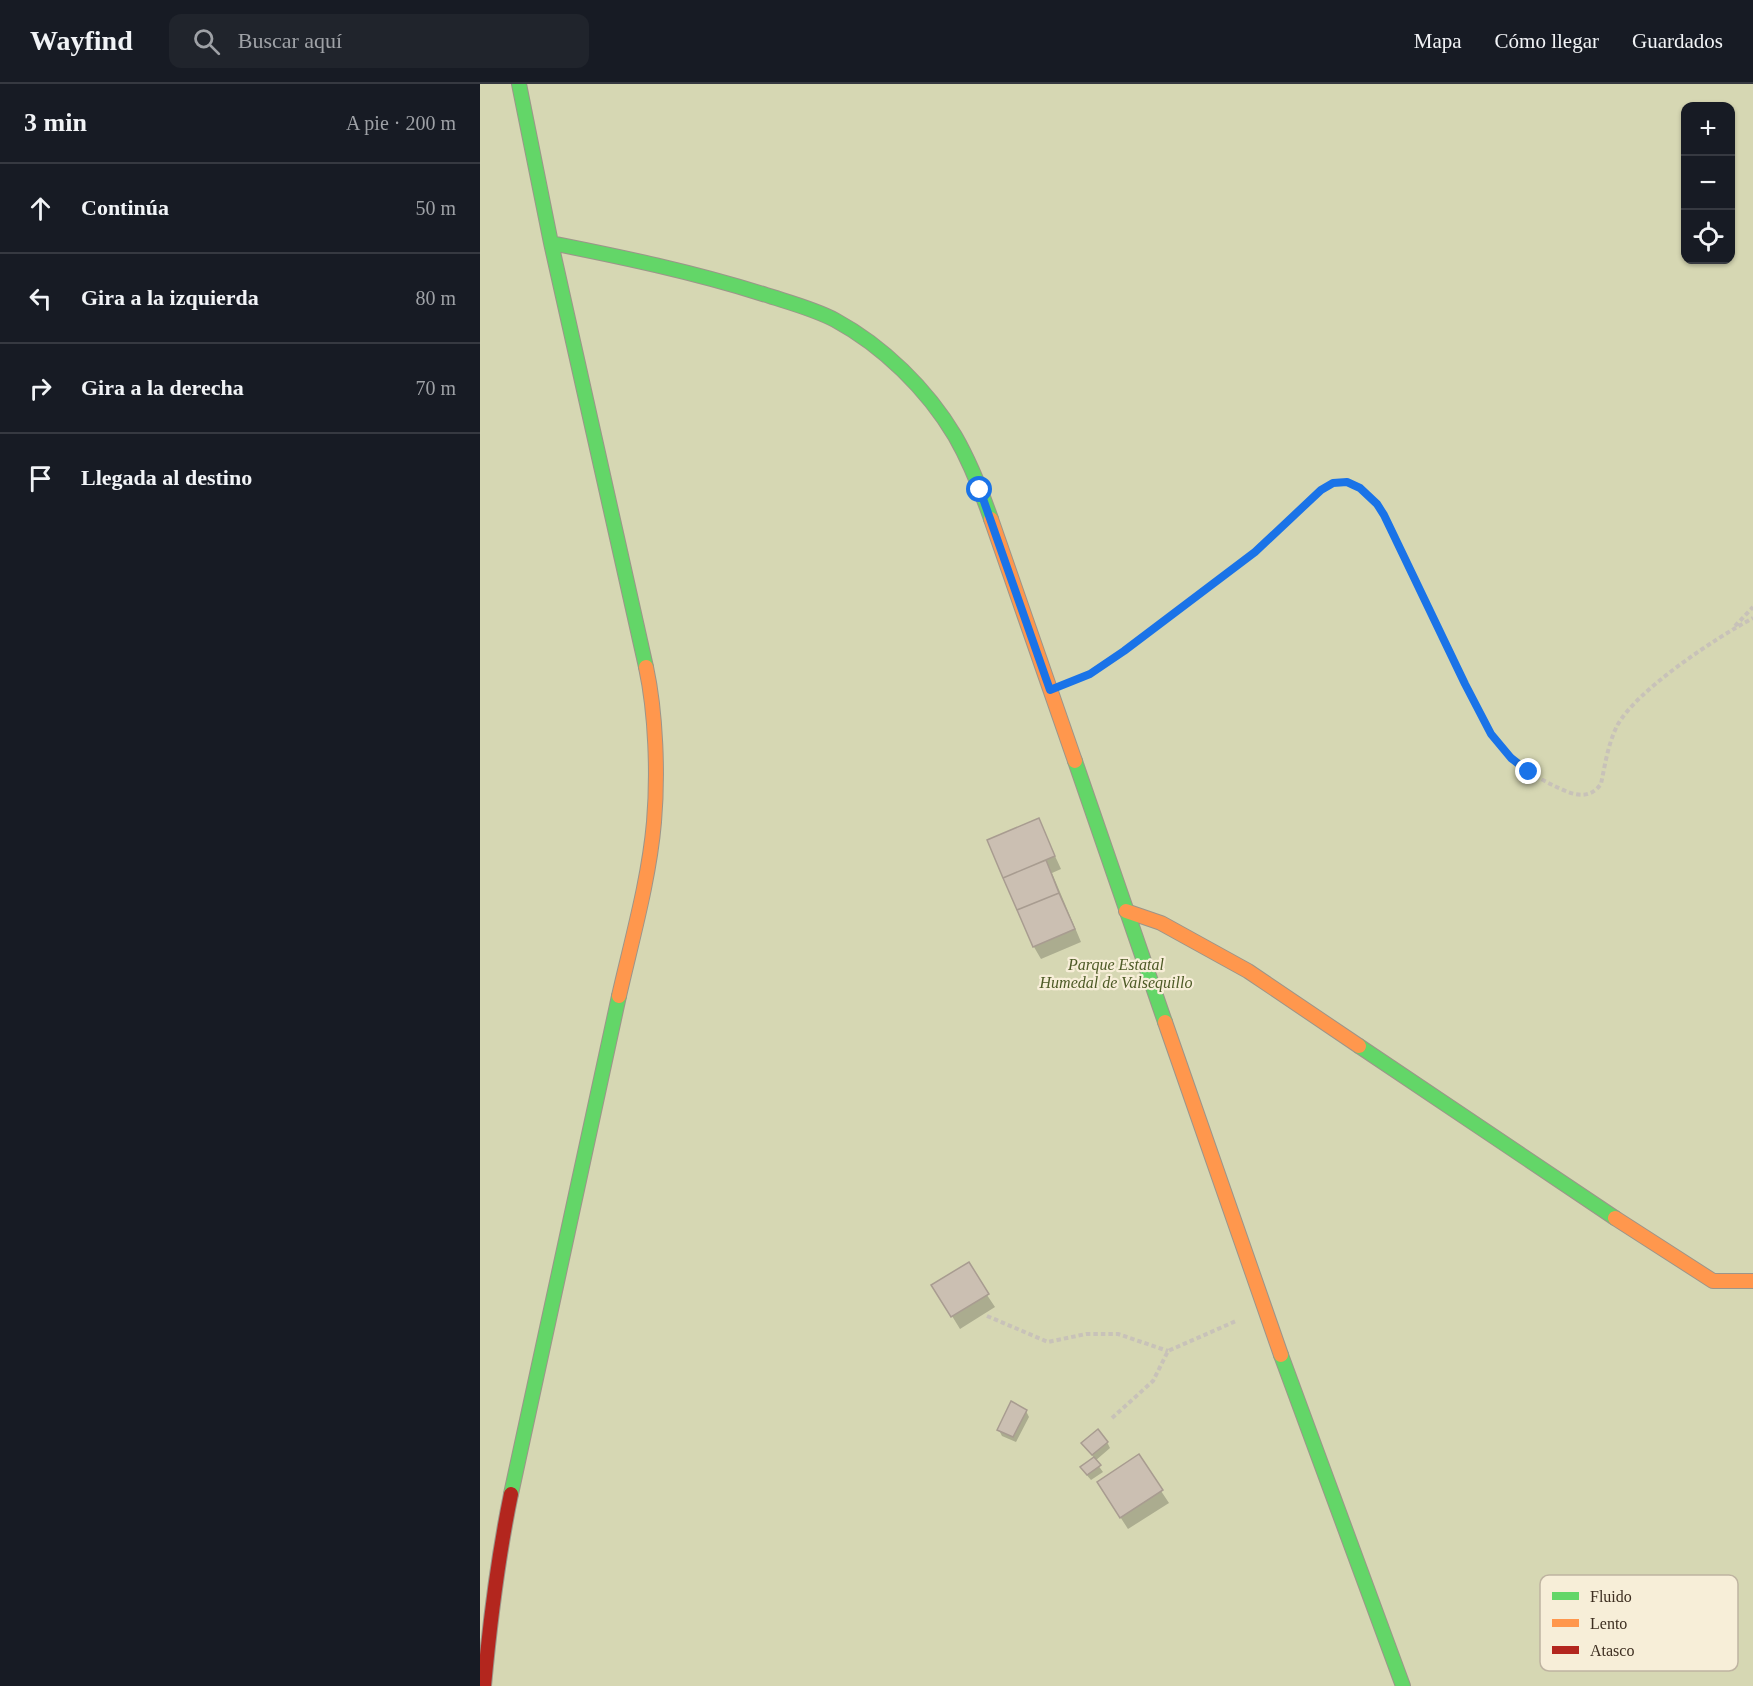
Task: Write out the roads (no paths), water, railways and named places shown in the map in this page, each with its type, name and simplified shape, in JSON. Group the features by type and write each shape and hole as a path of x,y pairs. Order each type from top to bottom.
{"main road":[{"path":"484,1686 490,1620 503,1533 648,864 654,821 655,745 647,671 551,243 519,84"},
{"path":"551,243 638,260 742,287 836,321 902,371 948,424 963,453 997,534 1264,1309 1403,1686"},
{"path":"1126,911 1161,923 1248,971 1579,1194 1713,1281 1753,1281"}],"park label":[{"name":"Parque Estatal Humedal de Valsequillo","path":"1116,973"}]}
